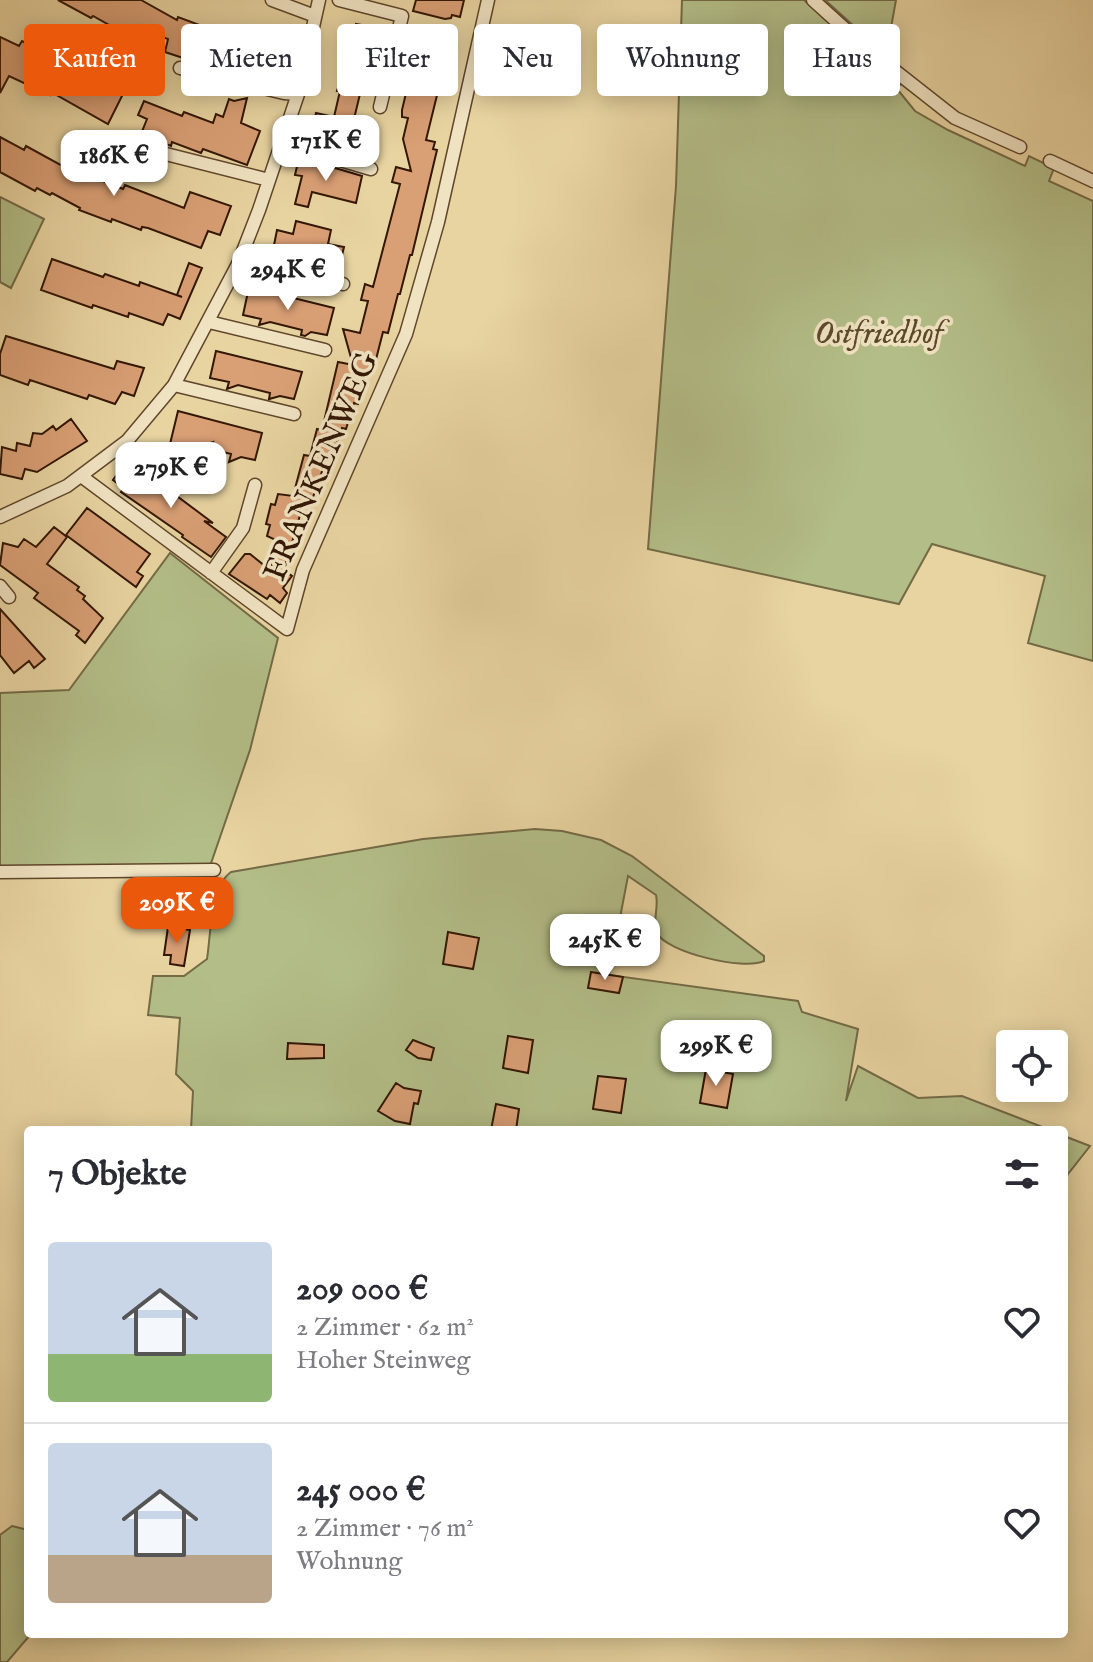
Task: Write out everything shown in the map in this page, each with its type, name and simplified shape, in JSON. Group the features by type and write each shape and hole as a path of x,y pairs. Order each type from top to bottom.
{"street":[{"path":"272,0 315,16"},
{"path":"313,24 319,0"},
{"path":"339,0 385,6 402,16 380,107"},
{"name":"FRANKENWEG","path":"211,573 287,629 303,570 406,334 438,222 488,0"},
{"path":"813,0 866,48 955,118 1020,147"},
{"path":"0,517 67,486 81,476 127,441 174,385 240,258 297,96"},
{"path":"282,143 371,169"},
{"path":"146,149 269,180"},
{"path":"1050,161 1093,181"},
{"path":"240,258 343,284"},
{"path":"209,322 325,350"},
{"path":"174,385 294,414"},
{"path":"81,476 211,573 243,528 255,485"},
{"path":"0,586 9,597"},
{"path":"0,872 214,870"}],"green space":[{"name":"Ostfriedhof","path":"682,0 804,0 830,24 784,24 784,96 900,96 900,93 915,111 948,130 1025,166 1029,156 1054,168 1049,181 1093,201 1093,661 1028,643 1045,576 932,544 899,604 648,549 676,186 679,96 768,96 768,24 681,24"},
{"path":"825,0 896,0 892,24 852,24"},
{"path":"0,197 44,219 11,288 0,282"},
{"path":"170,553 278,638 250,750 208,872 0,875 0,693 69,690"},
{"path":"535,829 562,831 601,840 632,856 764,956 764,961 754,963 724,962 690,953 663,940 655,924 656,895 628,876 609,975 798,1001 802,1012 858,1029 846,1101 858,1066 918,1098 962,1096 1040,1126 191,1126 193,1091 176,1074 180,1018 148,1015 153,976 184,976 207,959 215,900 224,879 231,872 423,839"},
{"path":"1068,1138 1090,1146 1068,1174"},
{"path":"12,1526 24,1529 24,1638 28,1638 7,1662 0,1662 0,1535"}],"building":[{"path":"58,0 141,0 177,20 178,17 197,24 181,24 181,57 165,52 168,39 165,38 165,24 107,24 93,16 91,18"},
{"path":"416,0 464,0 460,17 452,15 445,19 413,11"},
{"path":"0,37 19,46 22,41 24,83 9,76 0,93"},
{"path":"58,96 122,96 108,124"},
{"path":"339,96 360,96 353,123 376,129 370,158 310,142 316,113 334,117"},
{"path":"405,96 437,96 426,140 435,142 433,149 437,150 412,255 388,333 383,332 373,371 368,370 358,404 354,403 346,429 342,428 333,455 330,454 326,460 312,500 305,498 284,570 292,576 283,588 287,593 280,603 270,595 267,599 229,574 245,554 250,554 270,570 278,541 267,536 270,525 266,524 271,504 275,505 278,494 293,496 304,455 310,456 317,429 322,430 338,362 353,365 343,329 360,333 368,301 361,300 365,284 373,287 400,184 392,182 396,167 411,171 403,139 408,118 402,117"},
{"path":"247,98 241,123 260,131 247,165 203,149 201,153 172,142 171,146 141,134 147,119 138,115 144,101 182,116 184,112 213,123 216,114 223,117 229,99"},
{"path":"0,137 24,150 26,146 66,168 69,163 82,173 123,189 125,185 184,208 190,192 231,206 220,235 208,231 201,248 148,228 142,227 141,230 112,219 111,222 79,210 52,193 50,195 37,188 35,191 0,172"},
{"path":"305,159 362,176 356,203 312,192 308,207 295,204 302,176 295,175 298,162 304,163"},
{"path":"296,221 331,230 328,244 344,247 338,271 318,266 318,262 289,255 288,259 272,255 277,230 293,234"},
{"path":"52,259 103,277 105,274 139,286 140,282 182,297 177,295 189,263 202,268 180,319 168,314 163,325 129,313 128,317 93,305 92,308 41,290"},
{"path":"249,287 334,308 327,335 311,332 305,336 301,335 302,330 270,322 259,325 261,319 243,315"},
{"path":"6,336 114,369 117,361 144,368 134,396 122,392 115,404 89,395 87,399 30,380 28,385 0,375 0,354"},
{"path":"216,351 302,372 294,399 280,396 269,399 270,393 238,385 227,389 229,382 210,378"},
{"path":"178,411 262,433 255,460 241,457 229,462 231,454 211,449 213,442 193,449 170,444"},
{"path":"71,419 87,441 37,472 25,469 22,479 0,474 2,447 16,451 17,443 30,446 33,433 42,434 53,426 56,430"},
{"path":"121,469 132,477 138,469 146,476 146,473 213,523 204,521 226,537 211,557 121,492 124,488 113,480"},
{"path":"87,508 150,554 137,572 143,576 136,587 66,535"},
{"path":"54,527 67,537 47,564 79,587 77,590 85,596 83,599 103,618 85,643 76,635 79,631 34,598 38,593 0,565 3,543 18,547 24,539 36,547"},
{"path":"0,609 45,659 34,668 29,661 14,673 0,655"},
{"path":"168,927 190,930 184,966 170,964 171,955 164,955"},
{"path":"448,932 479,938 473,969 443,964"},
{"path":"591,972 623,977 619,993 588,988"},
{"path":"508,1036 533,1040 528,1073 503,1068"},
{"path":"413,1040 434,1048 431,1060 418,1058 406,1050"},
{"path":"288,1043 324,1045 324,1058 287,1059"},
{"path":"706,1069 733,1074 727,1108 700,1103"},
{"path":"598,1076 626,1079 621,1113 593,1109"},
{"path":"396,1083 421,1091 418,1104 414,1103 410,1124 395,1121 378,1111"},
{"path":"496,1104 519,1109 517,1126 492,1126"}]}
